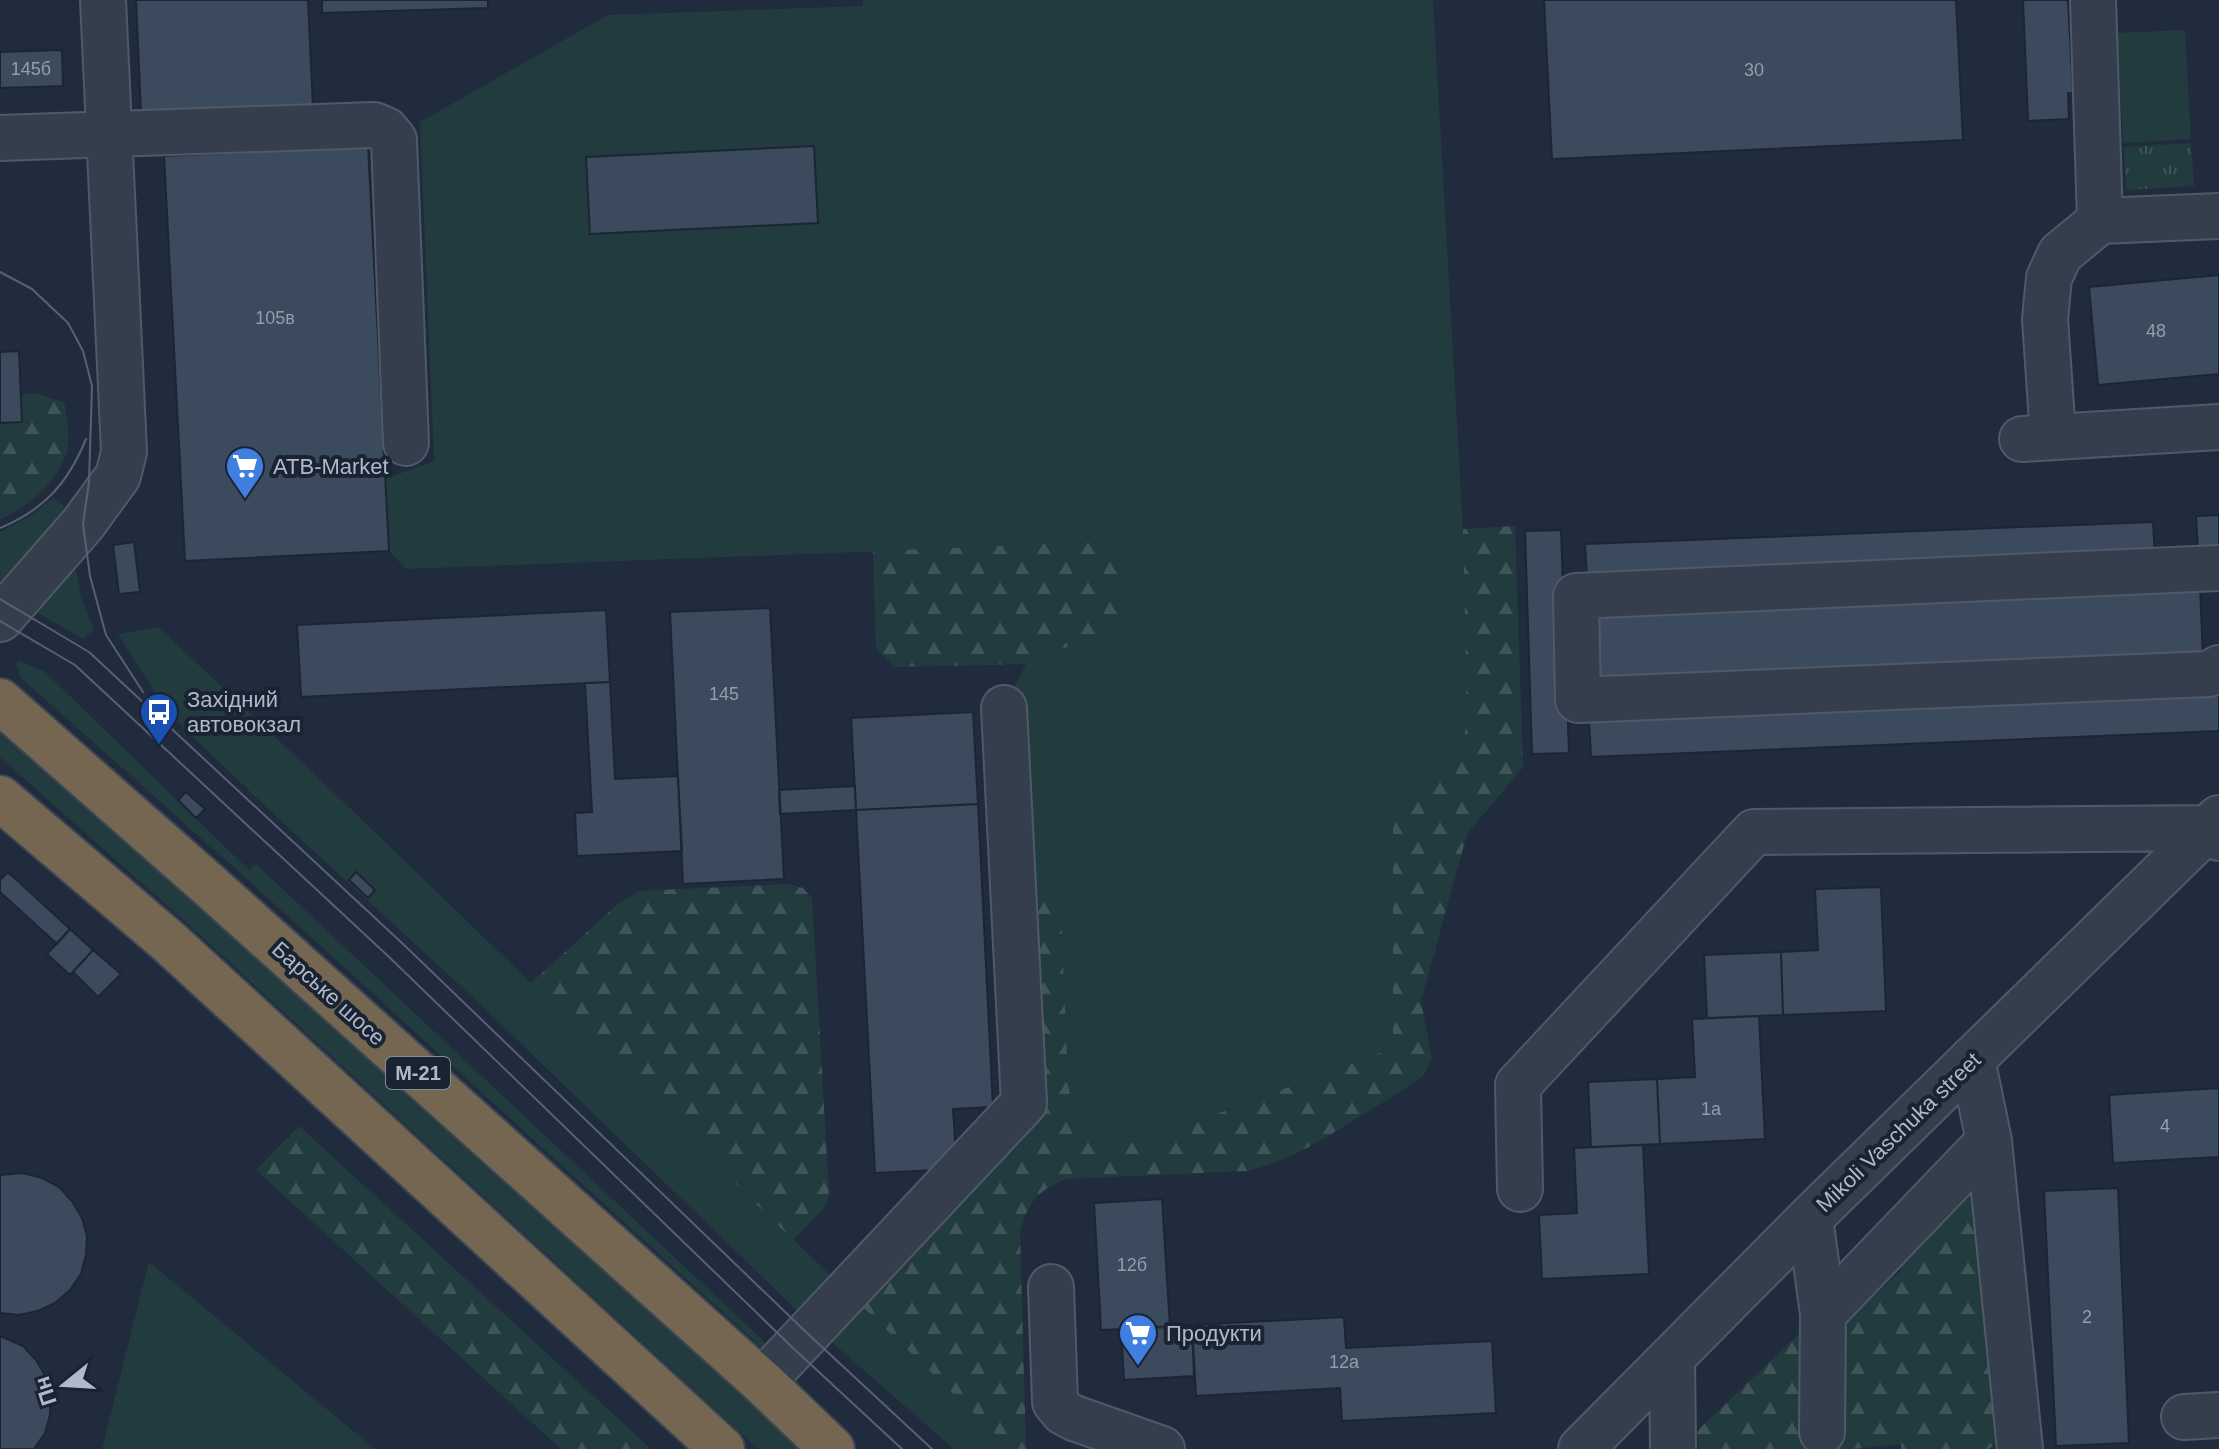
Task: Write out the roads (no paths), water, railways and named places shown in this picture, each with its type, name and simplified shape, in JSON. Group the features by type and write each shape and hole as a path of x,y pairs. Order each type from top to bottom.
{"highway":[{"name":"Барське шосе","path":"0,701 762,1382 832,1449"},
{"path":"0,798 168,941 720,1448"}],"street":[{"path":"0,619 83,524 118,476 122,462 124,428 103,0"},
{"path":"2093,0 2100,221"},
{"path":"0,138 374,125 386,130 394,140 406,443"},
{"path":"2219,216 2100,221 2060,254 2049,278 2038,438 2219,427"},
{"path":"2219,568 1576,596 1578,700 2209,674 2219,668"},
{"path":"762,1382 1024,1103 1004,708"},
{"path":"1520,1189 1518,1085 1754,832 2216,828"},
{"name":"Mikoli Vaschuka street","path":"1581,1449 1972,1059 2216,828"},
{"path":"1972,1059 1989,1141 2020,1449"},
{"path":"1823,1314 1989,1141"},
{"path":"1810,1218 1823,1314 1822,1432"},
{"path":"1051,1287 1055,1402 1063,1412 1074,1418 1162,1449"},
{"path":"1672,1357 1673,1449"}],"tram line":[{"path":"0,272 32,289 68,323 83,351 92,386 89,482 83,524 90,576 106,635 143,692"},
{"path":"0,528 29,513 53,493 71,469 86,439"},
{"path":"0,599 89,652 403,944 807,1333 932,1449"},
{"path":"0,621 75,665 388,956 793,1348 902,1449"}],"place":[{"name":"ATB-Market","path":"245,500"},
{"name":"Західний автовокзал","path":"159,746"},
{"name":"Продукти","path":"1138,1367"}]}
